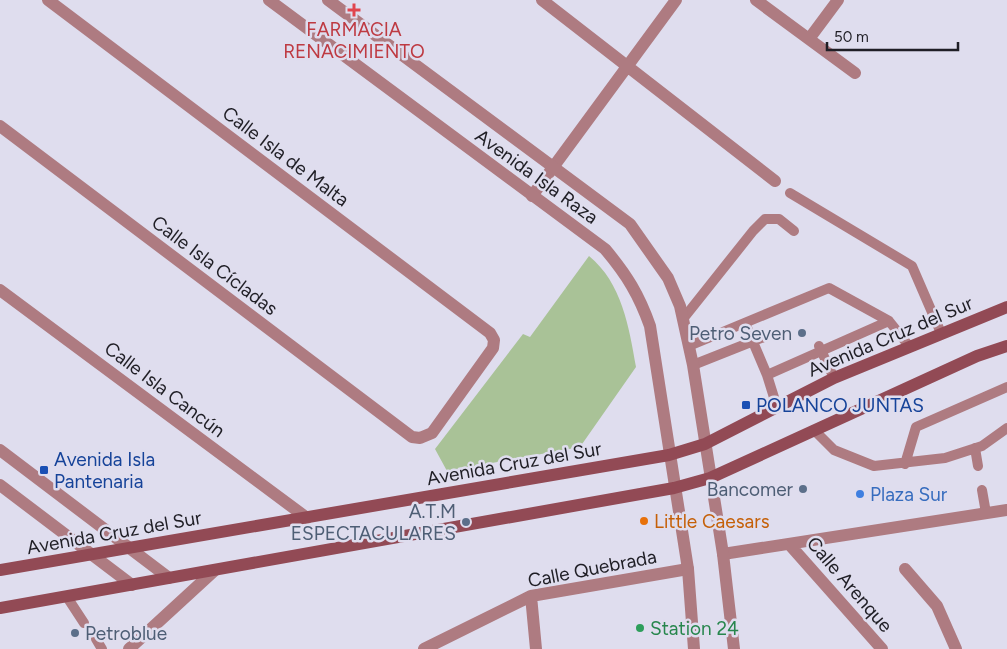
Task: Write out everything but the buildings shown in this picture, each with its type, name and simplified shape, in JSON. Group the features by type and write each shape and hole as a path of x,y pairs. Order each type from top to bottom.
{"main road":[{"name":"Avenida Cruz del Sur","path":"0,570 669,455 705,444 834,378 1007,307"},
{"path":"0,608 674,488 710,478 976,356 1007,346"}],"street":[{"name":"Calle Isla de Malta","path":"48,0 490,333 494,340 493,348 432,433 420,438 406,434"},
{"name":"Avenida Isla Raza","path":"269,0 605,249 627,274 640,298 650,326 688,570 694,649"},
{"name":"Avenida Isla Raza","path":"328,0 630,224 668,278 683,319 693,366 723,554 734,649"},
{"path":"542,0 628,64 775,181"},
{"path":"532,196 676,0"},
{"path":"756,0 854,73"},
{"path":"809,39 838,0"},
{"name":"Calle Isla Cícladas","path":"0,126 406,434"},
{"name":"Calle Isla Cancún","path":"0,290 307,518"},
{"path":"0,450 168,578"},
{"path":"0,485 132,585"},
{"path":"723,554 1007,510"},
{"name":"Calle Arenque","path":"789,544 882,649"},
{"path":"905,569 938,606 956,649"},
{"path":"129,649 215,570"},
{"name":"Calle Quebrada","path":"424,649 531,596 688,570"},
{"path":"531,596 536,649"}],"lane":[{"path":"790,193 912,266 941,333"},
{"path":"683,319 753,231 765,219 779,219 794,231"},
{"path":"689,346 829,288 889,321 909,346"},
{"path":"767,375 820,349 889,321"},
{"path":"744,323 767,375 777,407"},
{"path":"693,366 764,337"},
{"path":"820,349 834,378"},
{"path":"905,464 916,427 1007,387"},
{"path":"814,430 834,450 874,466 945,458 982,446 1007,428"},
{"path":"975,448 978,466"},
{"path":"982,490 986,513"},
{"path":"67,597 84,623"},
{"path":"96,639 102,649"}],"green space":[{"path":"589,256 600,267 617,292 627,321 636,367 580,447 447,471 435,449 523,334 530,337"}],"place":[{"name":"FARMACIA RENACIMIENTO","path":"354,10"},
{"name":"Petro Seven","path":"802,333"},
{"name":"POLANCO JUNTAS","path":"746,405"},
{"name":"Avenida Isla Pantenaria","path":"44,470"},
{"name":"Bancomer","path":"803,489"},
{"name":"Plaza Sur","path":"860,494"},
{"name":"Little Caesars","path":"644,521"},
{"name":"A.T.M ESPECTACULARES","path":"466,522"},
{"name":"Station 24","path":"640,628"},
{"name":"Petroblue","path":"75,633"}]}
